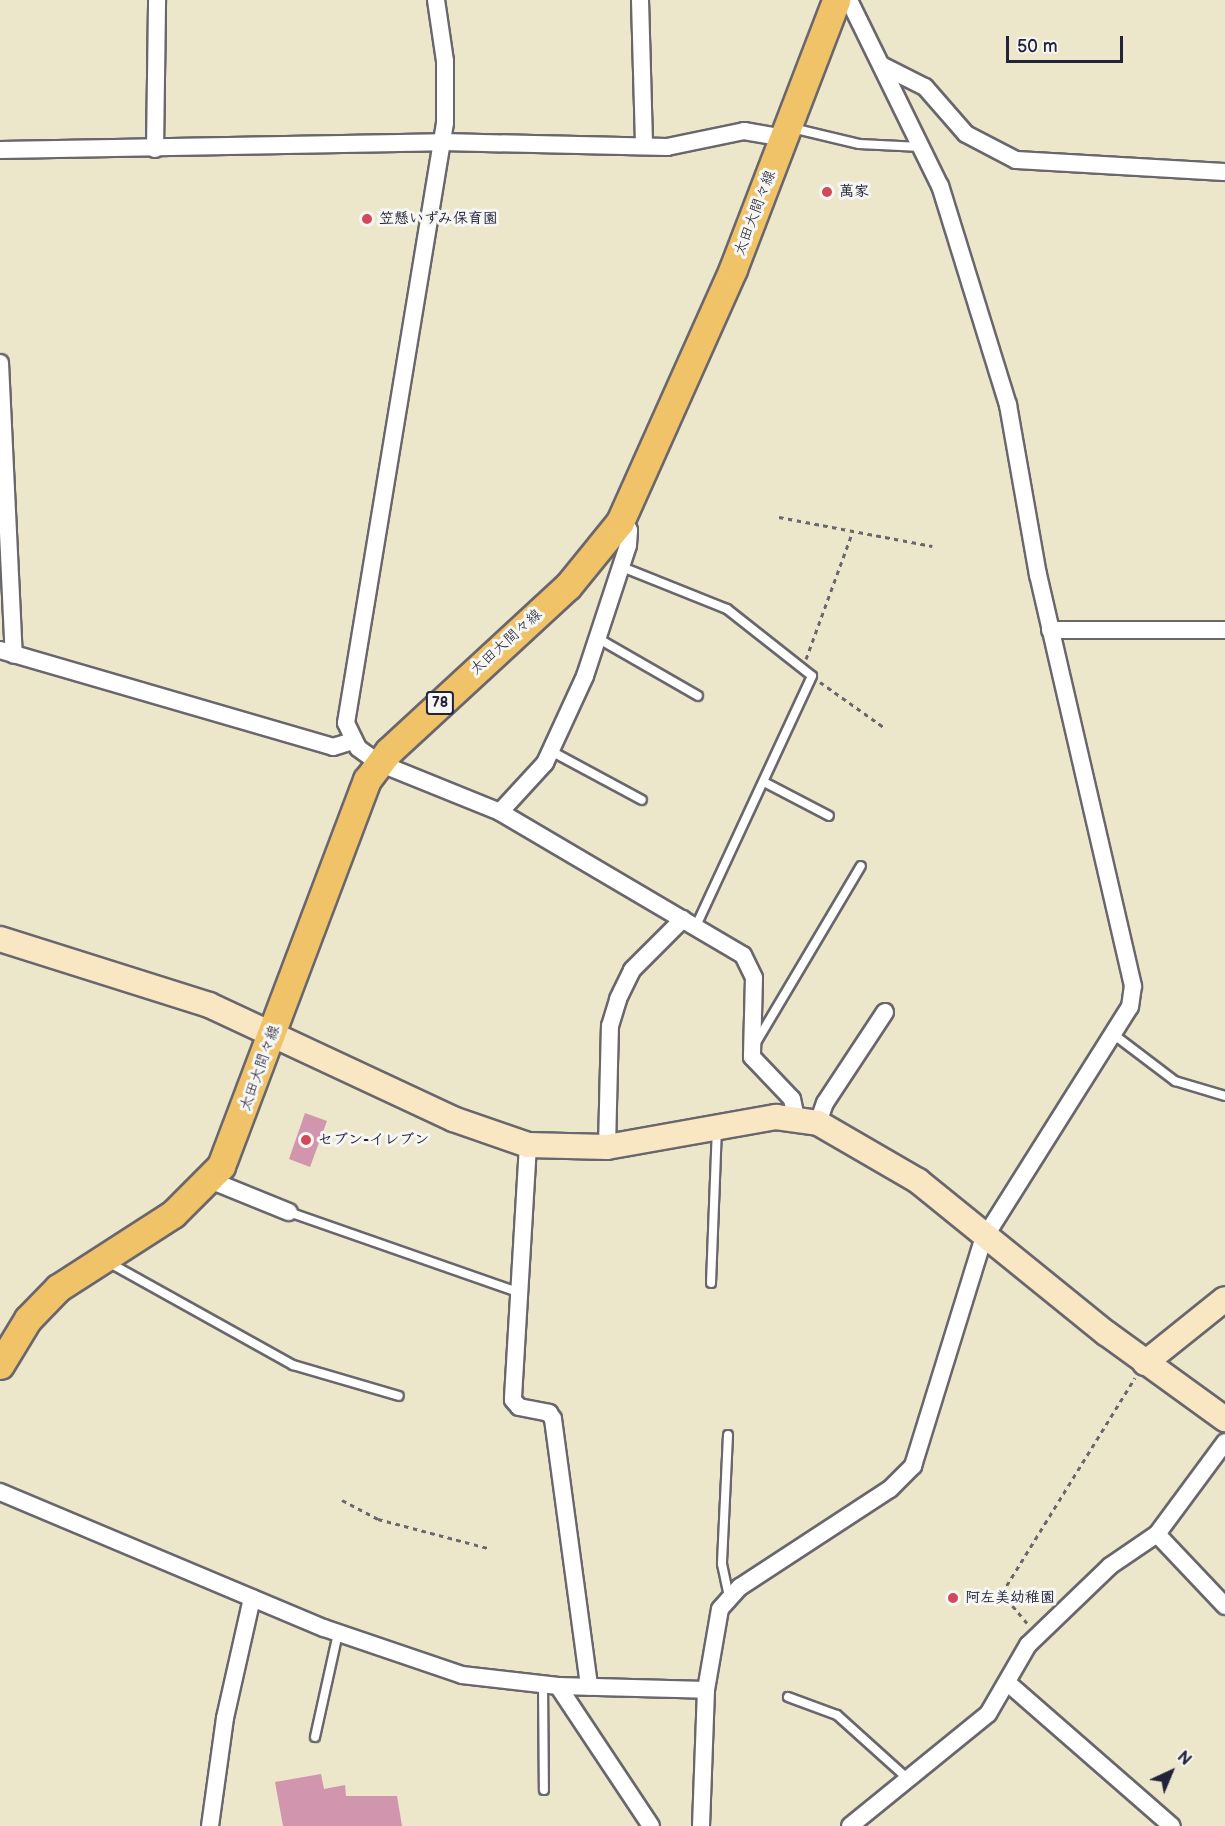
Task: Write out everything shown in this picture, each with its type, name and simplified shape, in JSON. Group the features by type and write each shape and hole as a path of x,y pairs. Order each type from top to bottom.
{"main road":[{"name":"太田大間々線","path":"0,1365 41,1305 103,1259 174,1214 210,1180 229,1154 358,799 379,763 568,586 620,522 643,481 787,132 836,0"}],"street":[{"path":"155,149 157,0"},
{"path":"436,0 447,84 442,142 346,723 353,741 379,763 500,812 689,922 749,960 754,978 751,1048 755,1065 792,1099 807,1120 894,1165 987,1233 1142,1368 1225,1419"},
{"path":"640,0 644,146"},
{"path":"701,1826 706,1690 716,1617 729,1596 890,1489 913,1466 987,1233 1130,1007 1133,987 1050,630 1008,405 925,147 849,0"},
{"path":"884,66 925,87 966,134 1016,160 1225,172"},
{"path":"0,150 155,149 442,142 667,147 744,131 787,132"},
{"path":"0,363 7,653 333,747 353,741"},
{"path":"500,812 551,751 599,639 630,536 620,522"},
{"path":"1050,630 1225,630"},
{"path":"607,1147 610,1026 618,999 632,970 689,922"},
{"path":"0,939 186,996 273,1032 453,1119 528,1145 607,1147 717,1126 807,1120 825,1103 885,1012"},
{"path":"528,1145 516,1292 513,1400 519,1407 549,1413 553,1419 589,1687"},
{"path":"210,1180 289,1212"},
{"path":"1142,1368 1225,1299"},
{"path":"850,1826 988,1714 1009,1684 1028,1645 1110,1566 1157,1534 1225,1442"},
{"path":"0,1492 338,1633 462,1676 550,1686 706,1690"},
{"path":"1157,1534 1225,1606"},
{"path":"210,1826 225,1718 252,1598"},
{"path":"1009,1684 1172,1826"},
{"path":"550,1686 651,1826"}],"lane":[{"path":"787,132 859,144 925,147"},
{"path":"622,567 727,609 812,676 764,782 689,922"},
{"path":"599,639 698,696"},
{"path":"551,751 642,800"},
{"path":"764,782 829,816"},
{"path":"751,1048 861,866"},
{"path":"1113,1034 1175,1081 1225,1096"},
{"path":"711,1283 717,1126"},
{"path":"289,1212 516,1292"},
{"path":"103,1259 293,1365 399,1396"},
{"path":"728,1435 722,1564 729,1596"},
{"path":"315,1737 338,1633"},
{"path":"544,1790 550,1686"},
{"path":"788,1697 837,1714 907,1778"}],"path":[{"path":"778,518 932,546"},
{"path":"803,669 852,532"},
{"path":"812,676 885,728"},
{"path":"1031,1631 1002,1593 1142,1368"},
{"path":"342,1500 378,1519 488,1548"}],"building":[{"path":"305,1113 327,1121 310,1167 289,1159"},
{"path":"321,1774 324,1789 345,1785 346,1796 397,1796 402,1826 283,1826 275,1782"}],"place":[{"name":"萬家","path":"827,192"},
{"name":"笠懸いずみ保育園","path":"367,219"},
{"name":"セブン-イレブン","path":"306,1140"},
{"name":"阿左美幼稚園","path":"953,1598"}]}
